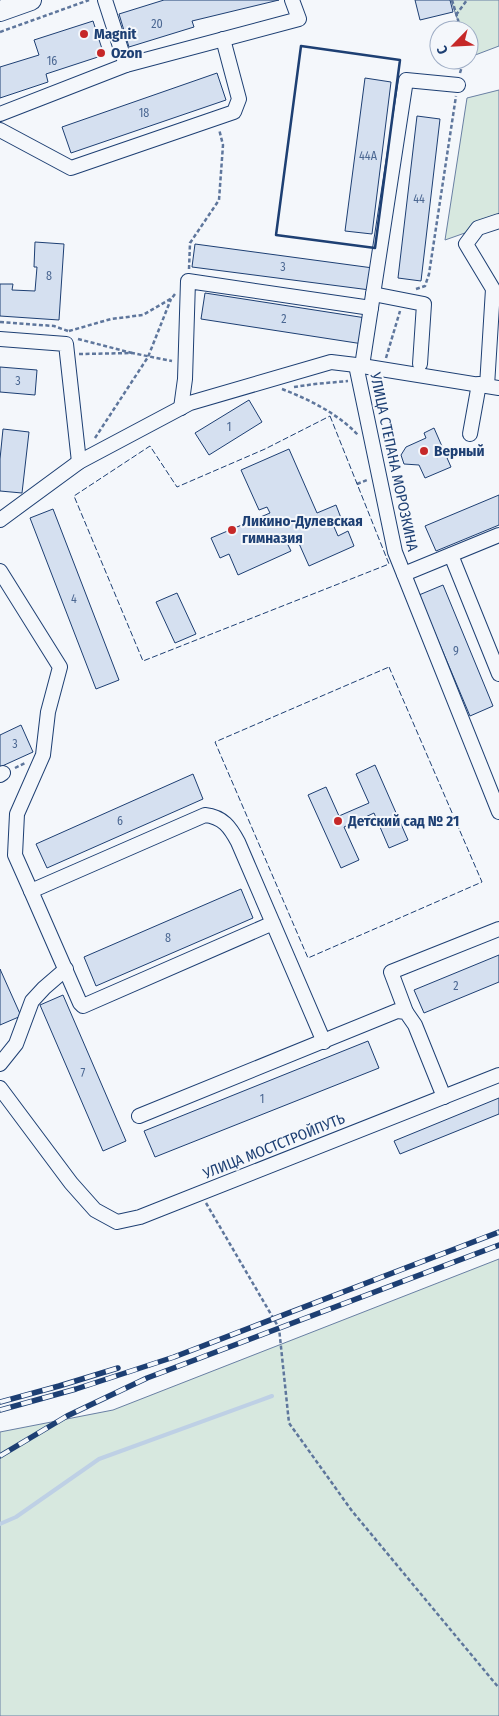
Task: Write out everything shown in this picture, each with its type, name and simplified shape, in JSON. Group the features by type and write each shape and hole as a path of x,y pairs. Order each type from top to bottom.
{"highway":[{"path":"0,11 31,0"}],"street":[{"path":"105,0 126,65"},
{"path":"0,114 126,65 298,19 292,0"},
{"path":"0,130 71,168 234,112 239,99 222,39"},
{"path":"0,520 79,462 190,403 330,362 359,365 372,302 406,80 458,84"},
{"path":"470,434 488,386 493,289 466,244 478,228 499,220"},
{"path":"181,408 185,364 188,281 372,302 403,299 424,304 420,364"},
{"path":"0,339 67,343 79,462"},
{"name":"УЛИЦА СТЕПАНА МОРОЗКИНА","path":"488,386 359,365 360,384 395,552 493,779 499,812"},
{"path":"404,574 499,535"},
{"path":"451,555 499,674"},
{"path":"0,571 60,667 48,712 42,755 17,814 15,855 80,1004 87,1006 273,923"},
{"path":"31,891 205,815 215,816 224,821 231,829 324,1042"},
{"path":"444,1097 415,1025 406,1012 391,972 499,929"},
{"path":"0,1064 16,1044 32,1000 66,969"},
{"path":"139,1116 397,1011 406,1012"},
{"name":"УЛИЦА МОСТСТРОЙПУТЬ","path":"0,1088 71,1183 95,1210 117,1222 140,1216 201,1193 499,1075"}],"path":[{"path":"0,32 89,0"},
{"path":"452,0 458,20"},
{"path":"456,15 468,0"},
{"path":"364,442 351,428 334,415 318,405 282,390 328,382 350,381 380,387 383,369 406,292 425,286 429,274 462,70"},
{"path":"67,343 111,319 143,315 172,298 188,281 190,243 219,200 223,145 217,118"},
{"path":"95,438 148,356 172,298"},
{"path":"0,322 54,326 67,343 132,353 185,364"},
{"path":"67,343 78,339 132,353"},
{"path":"2,774 42,755"},
{"path":"201,1193 279,1328 289,1423 352,1511 499,1688"}],"shaded area":[{"path":"451,0 499,0 499,46 479,54 479,20 458,20"},
{"path":"499,90 499,221 445,240 467,98"},
{"path":"499,1259 499,1716 0,1716 0,1432 113,1410"}],"building":[{"path":"164,0 279,0 192,21 194,27 129,47 119,14"},
{"path":"415,0 450,0 453,12 420,20"},
{"path":"93,21 104,55 46,74 48,82 0,98 0,67 39,55 34,40"},
{"path":"217,73 226,100 71,153 62,127"},
{"path":"365,78 391,82 372,234 345,231"},
{"path":"417,116 440,119 421,281 398,278"},
{"path":"35,242 64,244 59,320 0,316 0,284 13,284 12,290 35,291 37,267 34,267"},
{"path":"195,244 373,268 370,290 192,267"},
{"path":"205,293 366,318 363,344 201,319"},
{"path":"0,367 37,370 35,395 0,392"},
{"path":"249,400 262,422 209,455 195,433"},
{"name":"Верный","path":"434,428 451,467 425,478 419,465 404,464 401,455 406,447 426,438 424,433"},
{"path":"3,429 29,432 22,493 0,491 0,459"},
{"path":"289,449 317,513 336,505 341,518 332,522 338,536 348,531 354,546 309,566 297,539 287,543 291,551 238,575 229,554 220,558 211,538 270,513 267,507 259,510 241,470"},
{"path":"499,495 499,525 436,551 425,526"},
{"path":"53,509 119,680 96,689 30,518"},
{"path":"443,585 493,706 470,716 419,595"},
{"path":"177,593 196,634 175,643 156,602"},
{"path":"21,725 33,752 0,767 0,735"},
{"name":"Детский сад № 21","path":"375,765 408,840 389,848 374,813 344,827 359,860 341,868 308,795 326,787 339,816 369,803 356,774"},
{"path":"193,774 203,799 47,868 36,844"},
{"path":"241,889 253,918 96,986 84,957"},
{"path":"499,955 499,982 424,1013 414,990"},
{"path":"0,969 21,1016 0,1025"},
{"path":"63,995 126,1141 103,1151 40,1005"},
{"path":"368,1041 379,1068 155,1157 144,1131"},
{"path":"499,1098 499,1114 400,1154 394,1141"}],"waterway":[{"path":"0,1524 16,1517 99,1459 272,1396"}],"railway":[{"path":"0,1410 76,1389 174,1357 499,1232"},
{"path":"0,1456 67,1416 147,1378 499,1245"},
{"path":"0,1402 118,1368"}],"fence":[{"path":"330,416 389,564 143,661 74,496 150,446 177,487 265,449 330,416"},
{"path":"389,667 482,882 308,958 215,742 389,667"}],"wall":[{"path":"301,46 400,60 375,248 276,235 301,46"}],"place":[{"name":"Magnit","path":"84,34"},
{"name":"Ozon","path":"101,53"},
{"name":"Верный","path":"424,451"},
{"name":"Ликино-Дулевская гимназия","path":"232,530"},
{"name":"Детский сад № 21","path":"338,821"}]}
